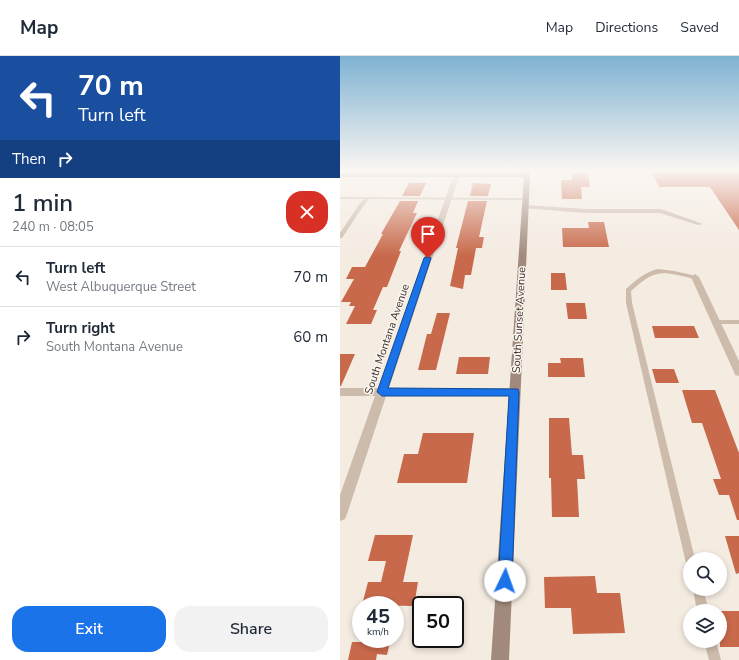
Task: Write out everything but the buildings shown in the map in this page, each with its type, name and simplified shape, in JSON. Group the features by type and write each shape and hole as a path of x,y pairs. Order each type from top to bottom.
{"main road":[{"name":"South Sunset Avenue","path":"500,660 525,199"}],"street":[{"name":"South Montana Avenue","path":"340,514 448,199"},
{"path":"525,203 586,211 661,211 700,224"},
{"path":"695,277 739,372"},
{"path":"340,392 514,392"}],"lane":[{"path":"340,237 367,199"},
{"path":"466,199 525,203"},
{"path":"688,552 629,303 628,290 642,277 660,270 695,277"},
{"path":"716,322 739,322"},
{"path":"712,648 715,660"}],"route":[{"path":"428,258 382,392 514,392 505,581"}]}
